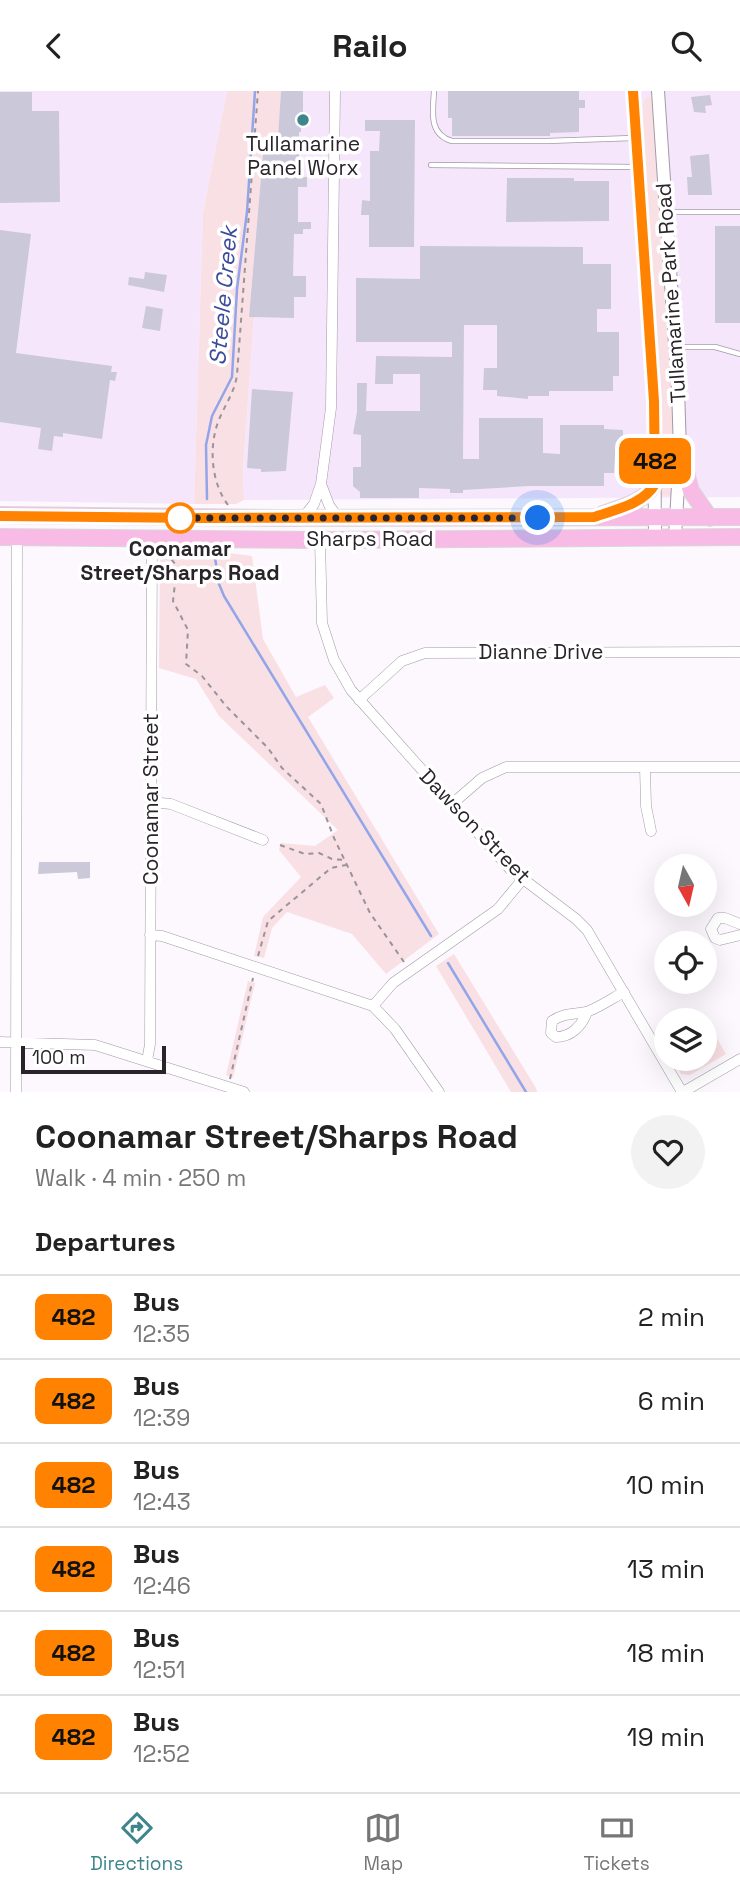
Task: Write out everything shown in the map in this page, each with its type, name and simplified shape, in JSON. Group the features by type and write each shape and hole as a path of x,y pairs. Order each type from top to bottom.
{"main road":[{"path":"680,451 691,491 710,518"},
{"path":"594,517 638,500 649,493 655,484"},
{"name":"Sharps Road","path":"0,516 740,517"},
{"path":"76,517 76,538"},
{"path":"279,518 287,528 308,528 320,540"},
{"name":"Sharps Road","path":"0,537 320,540 740,537"}],"street":[{"path":"303,518 314,504 321,484 331,400 335,91"},
{"name":"Tullamarine Park Road","path":"633,91 654,401 655,537"},
{"name":"Tullamarine Park Road","path":"658,91 676,347 680,451 675,537"},
{"path":"321,484 329,505 338,518"},
{"path":"16,1092 17,537"},
{"name":"Coonamar Street","path":"147,1061 150,1044 151,803 158,538"},
{"name":"Dawson Street","path":"320,540 322,623 342,677 359,700 522,880 569,913 587,930 683,1092"},
{"name":"Dianne Drive","path":"359,700 402,661 425,653 740,652"},
{"path":"452,804 482,778 506,767 740,767"},
{"path":"645,767 646,806 651,831"},
{"path":"151,803 171,804 263,840"},
{"path":"373,1006 393,983 498,909 522,880"},
{"path":"740,924 718,918 711,929 715,938 720,940 740,935"},
{"path":"150,935 162,936 373,1006 395,1029 439,1092"},
{"path":"587,1012 624,992"},
{"path":"0,1042 95,1045 244,1092"},
{"path":"683,1092 740,1059"}],"lane":[{"path":"434,91 433,125 445,139 468,142 636,137"},
{"path":"431,165 638,167"},
{"path":"666,212 740,212"},
{"path":"676,347 716,347 740,354"}],"path":[{"path":"238,518 219,491 213,469 219,418 237,375 258,91"},
{"path":"158,538 164,552 174,562 178,571 173,601 188,630 186,664 202,676 226,706 268,748 282,768 321,804 370,913 404,963"},
{"path":"280,845 305,854 319,853 332,859 345,860"}],"shaded area":[{"path":"0,91 227,91 203,212 194,504 0,501"},
{"path":"227,91 281,91 279,132 277,154 263,154 249,317 254,317 243,469 244,500 236,504 194,504 203,212"},
{"path":"281,91 740,91 740,497 244,500 243,469 254,318 249,317 263,154 277,153"},
{"path":"648,96 653,99 674,408 675,496 660,495 644,173 643,102"},
{"path":"214,551 252,556 263,639 296,697 325,685 334,698 308,717 439,934 386,974 352,934 287,912 272,928 264,958 254,956 263,917 301,877 279,850 281,843 315,846 338,830 219,716 196,679 159,668 160,555"},
{"path":"454,954 537,1092 511,1092 436,966"},
{"path":"248,981 255,983 233,1078 226,1075"},
{"path":"717,1038 726,1054 717,1059"},
{"path":"679,1071 697,1071 690,1075 681,1074"}],"building":[{"path":"281,91 303,91 299,170 301,177 307,177 307,187 298,187 298,222 311,222 311,229 303,229 303,234 294,234 293,276 306,276 306,297 294,297 294,318 249,317 263,154 277,154"},
{"path":"448,91 579,91 579,100 585,100 585,108 579,108 579,132 550,133 550,136 452,136 452,118 448,118"},
{"path":"0,92 32,92 32,111 59,111 60,202 0,203"},
{"path":"710,95 712,105 705,106 706,113 694,112 691,97"},
{"path":"365,120 415,120 414,247 369,247 369,215 361,215 362,200 370,201 370,151 379,151 380,131 365,131"},
{"path":"709,154 712,195 688,195 687,177 692,177 690,156"},
{"path":"507,178 609,181 609,221 506,222"},
{"path":"715,226 740,226 740,323 715,323"},
{"path":"0,230 31,234 16,353 112,366 111,372 117,372 115,381 110,380 102,439 63,433 63,437 54,436 52,451 38,449 41,428 0,422"},
{"path":"420,246 583,247 583,264 611,264 611,309 597,309 597,332 619,332 619,376 613,376 613,391 549,391 549,396 528,396 528,399 497,396 497,390 483,390 484,368 497,368 497,325 464,325 463,459 479,459 479,418 543,418 543,453 560,454 560,425 604,425 604,429 623,430 623,439 642,438 642,451 623,451 623,456 615,456 614,473 604,473 604,486 529,486 463,490 463,493 450,493 450,489 419,488 419,498 360,498 360,492 353,486 353,467 361,467 361,435 353,434 357,412 357,383 367,383 366,411 420,411 420,374 393,374 393,384 375,384 376,356 452,357 452,342 356,342 356,278 420,279"},
{"path":"145,272 167,275 164,292 128,285 129,277 144,279"},
{"path":"146,306 163,309 160,331 142,328"},
{"path":"252,389 293,392 286,471 261,472 261,469 247,468"},
{"path":"39,862 90,862 90,878 78,879 77,872 38,874"}],"waterway":[{"name":"Steele Creek","path":"207,499 206,445 212,416 232,377 255,91"},
{"path":"214,551 219,584 224,596 431,936"},
{"path":"448,963 526,1092"}],"bus line":[{"name":"482","path":"0,516 594,517 649,493 655,484 654,401 633,91"}],"place":[{"name":"Tullamarine Panel Worx","path":"303,120"},
{"name":"Coonamar Street/Sharps Road","path":"180,518"}],"route":[{"path":"180,518 176,518 538,518"}]}
